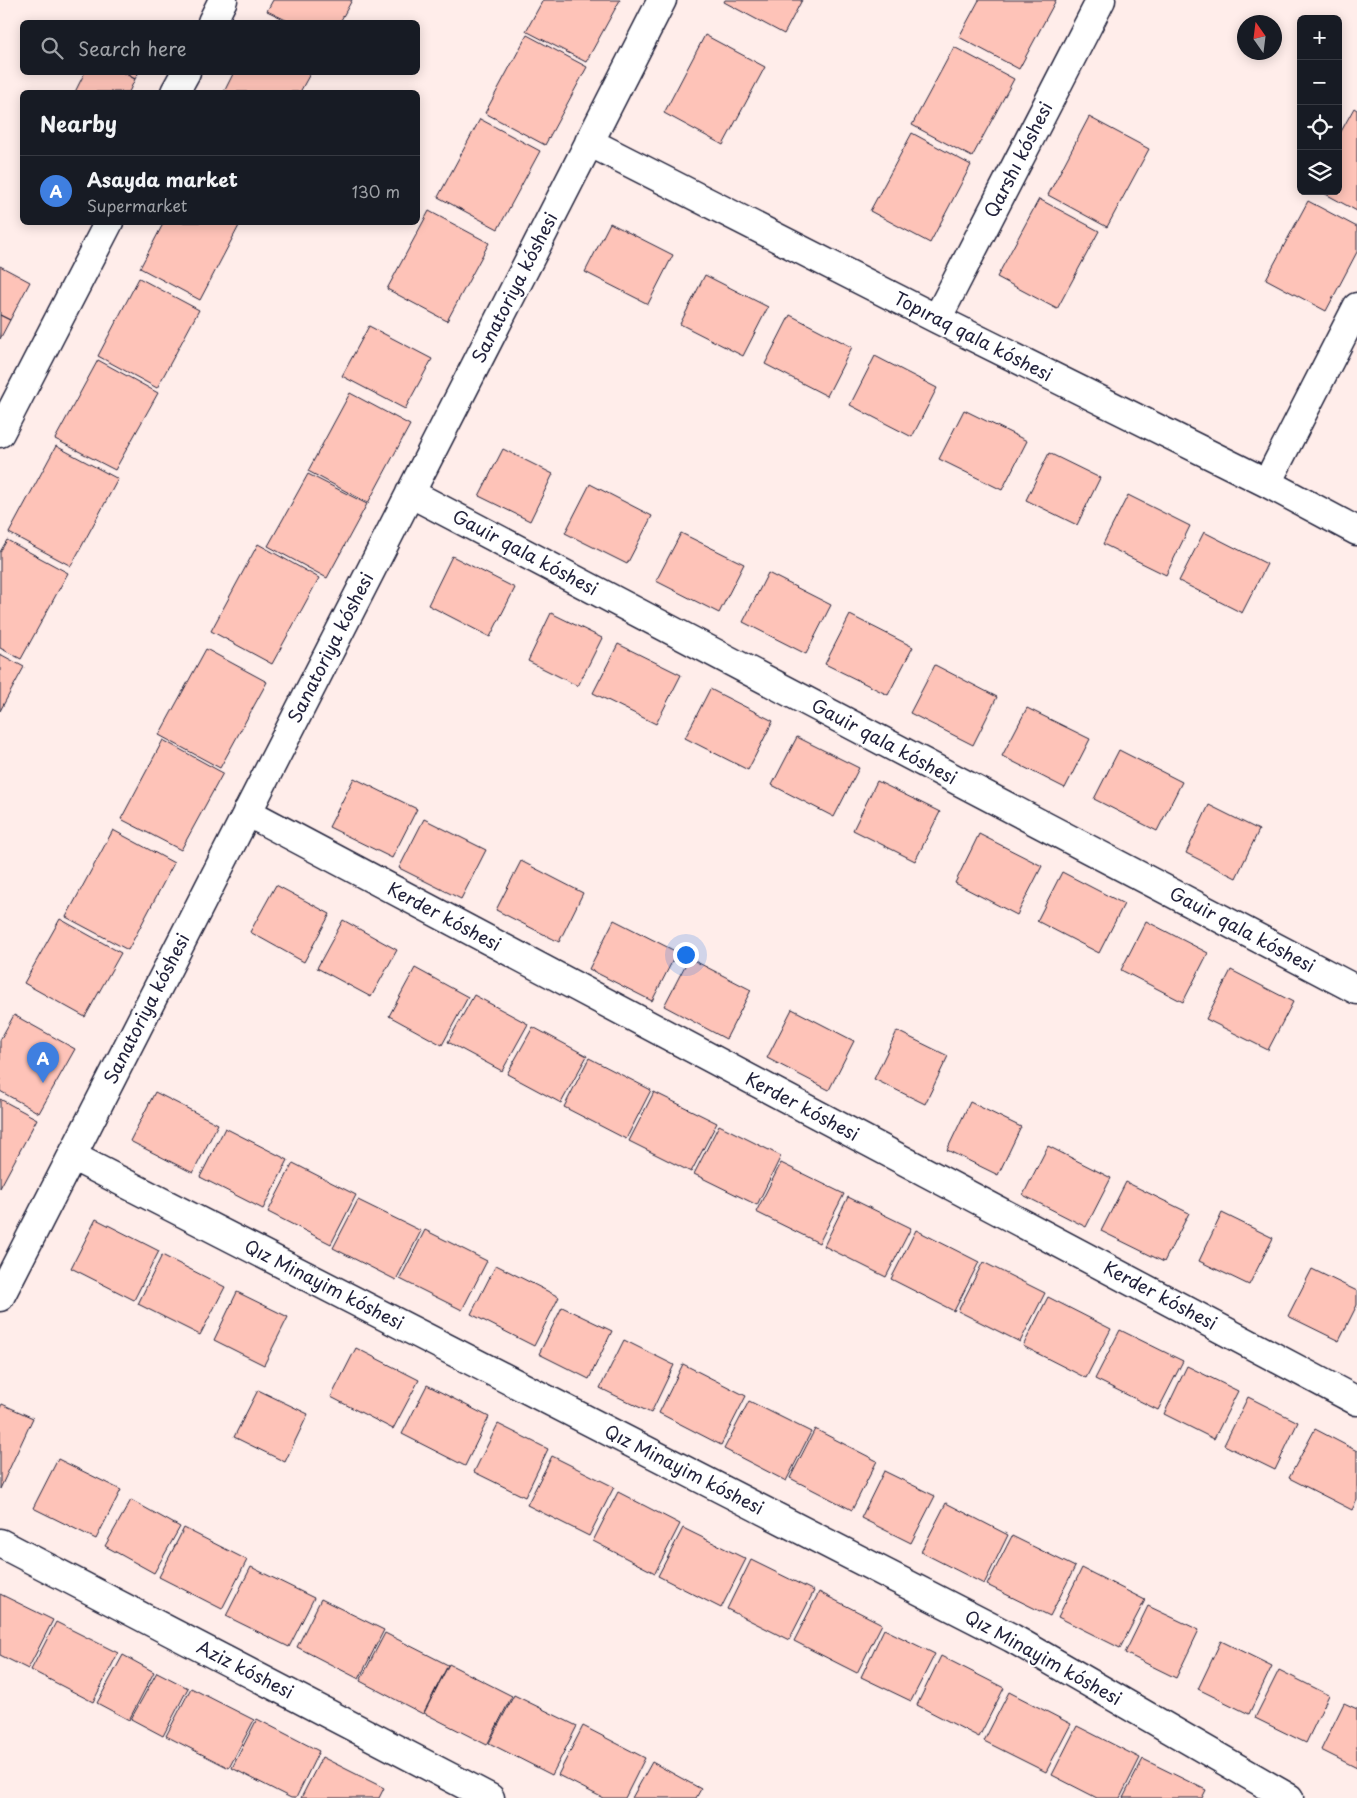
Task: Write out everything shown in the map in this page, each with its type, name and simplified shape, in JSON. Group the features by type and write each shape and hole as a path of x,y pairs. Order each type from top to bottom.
{"street":[{"path":"213,20 223,0"},
{"name":"Sanatoriya kóshesi","path":"0,1297 662,0"},
{"name":"Qarshı kóshesi","path":"937,319 1100,0"},
{"path":"177,90 184,75"},
{"name":"Topıraq qala kóshesi","path":"589,142 937,319 1267,483 1357,532"},
{"path":"0,434 107,225"},
{"path":"1267,483 1357,307"},
{"name":"Gauir qala kóshesi","path":"410,493 1357,990"},
{"name":"Kerder kóshesi","path":"247,812 1357,1401"},
{"name":"Qız Minayim kóshesi","path":"72,1156 1012,1638 1289,1798"},
{"name":"Aziz kóshesi","path":"0,1543 490,1798"}],"building":[{"path":"273,0 352,0 341,20 286,20 267,11"},
{"path":"543,0 620,0 586,62 526,31"},
{"path":"725,0 802,0 784,34 724,2"},
{"path":"979,0 1056,0 1019,69 959,37"},
{"path":"527,35 587,67 545,145 485,113"},
{"path":"705,35 765,67 723,145 664,113"},
{"path":"954,47 1014,79 972,157 912,125"},
{"path":"84,75 128,75 135,79 130,90 76,90"},
{"path":"128,75 137,75 135,79"},
{"path":"232,75 309,75 301,90 225,90"},
{"path":"1354,108 1357,110 1357,211 1327,195 1342,195 1342,130"},
{"path":"1089,117 1149,149 1107,227 1048,195"},
{"path":"480,119 540,151 498,229 438,197"},
{"path":"912,133 971,165 930,243 870,211"},
{"path":"1039,199 1099,231 1057,309 997,277"},
{"path":"1308,201 1357,227 1357,252 1326,311 1266,279"},
{"path":"429,211 489,243 447,321 387,289"},
{"path":"610,223 673,255 648,304 585,272"},
{"path":"162,225 239,225 200,300 140,268"},
{"path":"0,266 30,282 10,320 0,315"},
{"path":"705,275 768,307 743,356 680,324"},
{"path":"139,278 199,310 157,388 98,356"},
{"path":"0,315 10,320 0,339"},
{"path":"790,315 852,347 827,396 765,364"},
{"path":"369,326 432,359 405,409 342,376"},
{"path":"875,356 937,388 912,437 850,405"},
{"path":"98,360 158,393 115,470 55,439"},
{"path":"350,393 410,425 368,503 308,471"},
{"path":"964,410 1027,441 1002,490 939,459"},
{"path":"56,446 118,479 71,566 9,533"},
{"path":"503,449 553,474 530,521 479,496"},
{"path":"1049,453 1100,478 1077,525 1026,500"},
{"path":"308,474 367,504 327,578 268,546"},
{"path":"590,484 652,516 627,564 565,533"},
{"path":"1128,495 1190,526 1166,575 1103,544"},
{"path":"1204,532 1267,564 1242,613 1179,581"},
{"path":"681,533 744,564 719,613 656,581"},
{"path":"7,540 68,573 21,659 0,648 0,552"},
{"path":"258,544 319,578 272,664 211,631"},
{"path":"452,556 515,588 490,637 428,605"},
{"path":"768,573 831,605 806,654 743,622"},
{"path":"551,613 602,638 578,686 528,661"},
{"path":"850,615 913,647 888,695 825,664"},
{"path":"618,644 681,675 656,724 593,693"},
{"path":"206,649 267,682 220,768 159,735"},
{"path":"0,654 24,667 0,711"},
{"path":"935,665 997,697 973,745 910,713"},
{"path":"710,689 773,721 748,770 685,738"},
{"path":"1027,708 1090,739 1065,788 1002,756"},
{"path":"797,737 859,768 834,817 772,785"},
{"path":"163,740 223,773 181,850 121,819"},
{"path":"1119,750 1182,782 1157,831 1094,799"},
{"path":"354,778 417,809 392,858 329,827"},
{"path":"877,781 940,812 915,861 853,830"},
{"path":"1209,805 1259,830 1236,878 1186,853"},
{"path":"424,819 486,850 461,899 399,868"},
{"path":"113,830 174,863 128,950 66,917"},
{"path":"979,834 1042,866 1017,915 955,883"},
{"path":"521,861 583,893 559,942 496,910"},
{"path":"1062,872 1124,904 1099,953 1037,921"},
{"path":"276,885 330,914 304,962 250,932"},
{"path":"60,919 121,953 85,1017 24,983"},
{"path":"343,920 397,950 371,997 317,968"},
{"path":"614,920 677,952 652,1001 589,969"},
{"path":"1146,921 1208,953 1183,1002 1121,970"},
{"path":"689,958 751,990 726,1039 664,1006"},
{"path":"415,968 468,997 442,1045 389,1016"},
{"path":"1231,970 1293,1002 1268,1050 1206,1019"},
{"path":"474,995 528,1024 502,1071 448,1042"},
{"path":"792,1009 854,1041 829,1090 767,1058"},
{"path":"14,1015 75,1049 39,1113 0,1091 0,1040"},
{"path":"533,1027 587,1056 561,1103 507,1074"},
{"path":"897,1031 948,1056 925,1104 874,1079"},
{"path":"589,1058 651,1090 626,1139 564,1107"},
{"path":"155,1092 218,1124 193,1173 130,1141"},
{"path":"654,1092 717,1123 691,1172 629,1141"},
{"path":"0,1099 37,1119 0,1188"},
{"path":"970,1102 1021,1127 998,1175 947,1150"},
{"path":"719,1125 781,1156 757,1205 694,1174"},
{"path":"225,1128 288,1160 263,1209 200,1177"},
{"path":"1048,1146 1111,1178 1086,1227 1023,1195"},
{"path":"293,1163 356,1195 331,1244 268,1212"},
{"path":"781,1163 844,1194 819,1243 756,1212"},
{"path":"1126,1182 1189,1213 1164,1262 1101,1231"},
{"path":"848,1197 911,1228 886,1277 824,1246"},
{"path":"358,1200 421,1231 396,1280 333,1248"},
{"path":"1222,1213 1273,1238 1249,1285 1199,1261"},
{"path":"96,1219 159,1251 134,1300 71,1268"},
{"path":"425,1230 487,1261 462,1310 400,1279"},
{"path":"916,1230 979,1262 954,1311 891,1279"},
{"path":"162,1255 225,1287 200,1335 138,1304"},
{"path":"983,1262 1045,1293 1020,1342 958,1311"},
{"path":"496,1265 559,1297 534,1346 471,1314"},
{"path":"1312,1269 1357,1291 1357,1305 1339,1341 1288,1316"},
{"path":"237,1292 288,1317 264,1365 214,1340"},
{"path":"1048,1297 1111,1329 1086,1378 1023,1346"},
{"path":"562,1307 612,1331 589,1379 539,1354"},
{"path":"1120,1330 1183,1361 1158,1410 1095,1379"},
{"path":"624,1340 674,1365 651,1413 600,1388"},
{"path":"356,1348 419,1380 393,1429 331,1397"},
{"path":"683,1364 746,1396 721,1445 659,1413"},
{"path":"1187,1366 1238,1391 1214,1439 1164,1414"},
{"path":"427,1385 489,1417 465,1466 402,1434"},
{"path":"258,1390 308,1414 285,1462 234,1437"},
{"path":"1248,1397 1298,1422 1275,1470 1224,1445"},
{"path":"749,1401 811,1432 786,1481 724,1449"},
{"path":"2,1404 33,1418 0,1489 0,1408"},
{"path":"498,1424 548,1449 525,1497 474,1472"},
{"path":"815,1429 877,1461 852,1510 790,1478"},
{"path":"1315,1429 1357,1451 1357,1500 1352,1510 1289,1478"},
{"path":"552,1456 614,1487 589,1536 527,1505"},
{"path":"58,1459 121,1490 96,1539 33,1508"},
{"path":"884,1471 935,1496 911,1543 861,1518"},
{"path":"618,1492 680,1524 655,1573 593,1541"},
{"path":"131,1500 180,1527 154,1573 105,1546"},
{"path":"946,1503 1008,1535 984,1584 921,1552"},
{"path":"184,1528 247,1560 222,1609 159,1577"},
{"path":"683,1528 746,1559 721,1608 658,1576"},
{"path":"1012,1536 1075,1567 1050,1616 987,1585"},
{"path":"751,1560 814,1591 789,1640 727,1609"},
{"path":"251,1567 314,1598 289,1647 226,1616"},
{"path":"1082,1568 1145,1600 1120,1648 1058,1617"},
{"path":"819,1592 882,1624 857,1673 794,1641"},
{"path":"0,1594 53,1620 28,1669 0,1655"},
{"path":"321,1599 384,1630 359,1679 297,1647"},
{"path":"1148,1606 1199,1630 1176,1678 1125,1653"},
{"path":"56,1622 118,1653 93,1702 31,1670"},
{"path":"884,1629 935,1654 911,1701 861,1677"},
{"path":"385,1633 448,1665 423,1714 360,1681"},
{"path":"1221,1641 1272,1666 1249,1714 1198,1689"},
{"path":"123,1655 154,1672 129,1720 97,1703"},
{"path":"941,1656 1004,1688 979,1737 917,1705"},
{"path":"449,1664 512,1696 487,1745 424,1713"},
{"path":"1279,1670 1329,1695 1306,1743 1255,1718"},
{"path":"157,1672 188,1688 163,1736 131,1719"},
{"path":"191,1688 254,1720 229,1768 166,1736"},
{"path":"1009,1692 1071,1724 1046,1772 984,1741"},
{"path":"514,1695 577,1726 552,1775 489,1743"},
{"path":"1344,1703 1357,1709 1357,1768 1321,1750"},
{"path":"257,1719 319,1751 296,1798 291,1798 232,1768"},
{"path":"583,1726 645,1758 625,1798 603,1798 558,1775"},
{"path":"1077,1726 1140,1758 1120,1798 1097,1798 1052,1775"},
{"path":"322,1757 384,1788 379,1798 301,1798"},
{"path":"1143,1759 1206,1790 1202,1798 1123,1798"},
{"path":"652,1762 701,1789 696,1798 632,1798"}],"place":[{"name":"Asayda market","path":"43,1083"}]}
